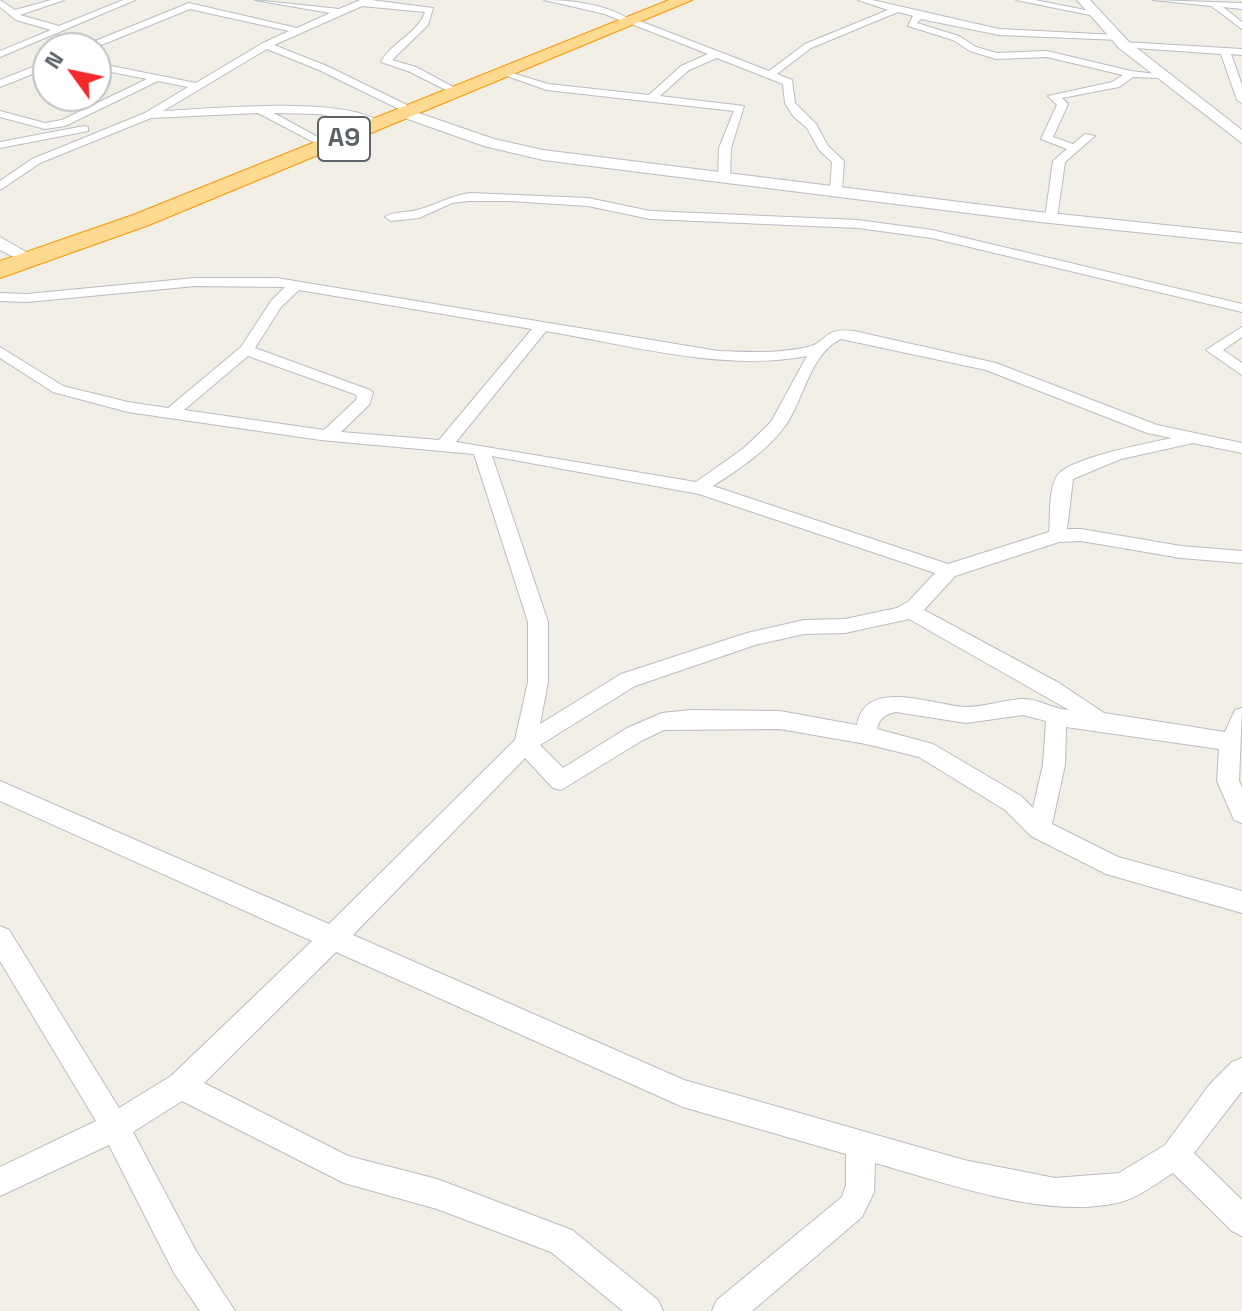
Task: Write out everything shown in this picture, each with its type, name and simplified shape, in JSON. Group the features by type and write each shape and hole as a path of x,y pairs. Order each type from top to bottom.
{"highway":[{"name":"A9","path":"0,262 137,217 319,142 406,111 452,89 684,0"},
{"name":"A9","path":"0,270 506,74 645,13"}],"street":[{"path":"13,14 60,0"},
{"path":"0,54 126,0 143,4"},
{"path":"203,9 211,0"},
{"path":"259,0 342,12"},
{"path":"548,0 645,13 717,54 788,82 790,103 797,114 812,126 823,148 838,161 836,191"},
{"path":"862,0 896,5 919,15 1009,33 1242,52"},
{"path":"1020,0 1095,13"},
{"path":"1083,0 1121,41 1159,75 1242,138"},
{"path":"1157,0 1242,6"},
{"path":"0,186 36,161 149,115 266,45 364,2 430,10 424,24 386,62 412,69 452,89"},
{"path":"0,3 13,14 58,29"},
{"path":"1213,3 1242,26"},
{"path":"771,74 808,46 896,5"},
{"path":"112,37 189,6 300,31"},
{"path":"159,7 174,10"},
{"path":"919,15 911,24 956,38 989,55 1047,54 1131,74 1159,75"},
{"path":"266,45 323,68 406,111 490,143 543,155 1051,218 1242,238"},
{"path":"1226,53 1242,100"},
{"path":"653,97 685,68 717,54"},
{"path":"112,69 196,86"},
{"path":"0,84 32,71"},
{"path":"506,74 547,87 740,108 725,148 724,178"},
{"path":"1075,148 1047,139 1063,104 1053,96 1115,85 1131,74"},
{"path":"0,114 45,126 54,125 157,78"},
{"path":"261,110 319,142"},
{"path":"0,145 149,115 326,110 373,121"},
{"path":"1051,218 1059,161 1089,136"},
{"path":"391,217 419,214 449,200 510,197 588,202 650,215 858,224 932,234 1242,308"},
{"path":"0,241 3,247 21,255"},
{"path":"0,297 27,298 236,280 296,285 718,355 775,358 817,350"},
{"path":"170,414 246,350 276,304 296,285"},
{"path":"445,444 542,326"},
{"path":"1242,331 1213,350 1242,370"},
{"path":"699,488 753,452 780,423 817,350 829,338 838,335 856,336 991,366 1153,429 1242,448"},
{"path":"246,350 365,393 363,402 328,435"},
{"path":"0,351 58,389 128,407 328,435 481,449 699,488 948,571"},
{"path":"1058,536 1066,475 1117,455 1190,439"},
{"path":"481,449 538,622 538,682 525,744"},
{"path":"0,1182 115,1127 181,1086 277,994 525,744 628,680 716,648 804,627 845,626 902,614 948,571 1058,536 1081,535 1181,552 1242,557"},
{"path":"909,610 1052,689 1101,721"},
{"path":"866,735 868,719 880,707 896,704 966,715 1023,707 1043,710 1059,718 1101,721 1232,742"},
{"path":"1242,716 1232,742 1228,781 1242,813"},
{"path":"1039,829 1054,765 1056,722 1059,718"},
{"path":"525,744 561,781 635,734 662,722 691,719 780,720 866,735 925,750 1013,803 1039,829 1114,866 1242,902"},
{"path":"0,791 683,1093 964,1174 1055,1193 1123,1187 1175,1155 1220,1094 1242,1072"},
{"path":"0,938 115,1127 185,1262 219,1311"},
{"path":"181,1086 344,1169 437,1194 561,1241 647,1311"},
{"path":"728,1311 852,1207 860,1196 862,1185 859,1145"},
{"path":"1175,1155 1242,1221"}]}
